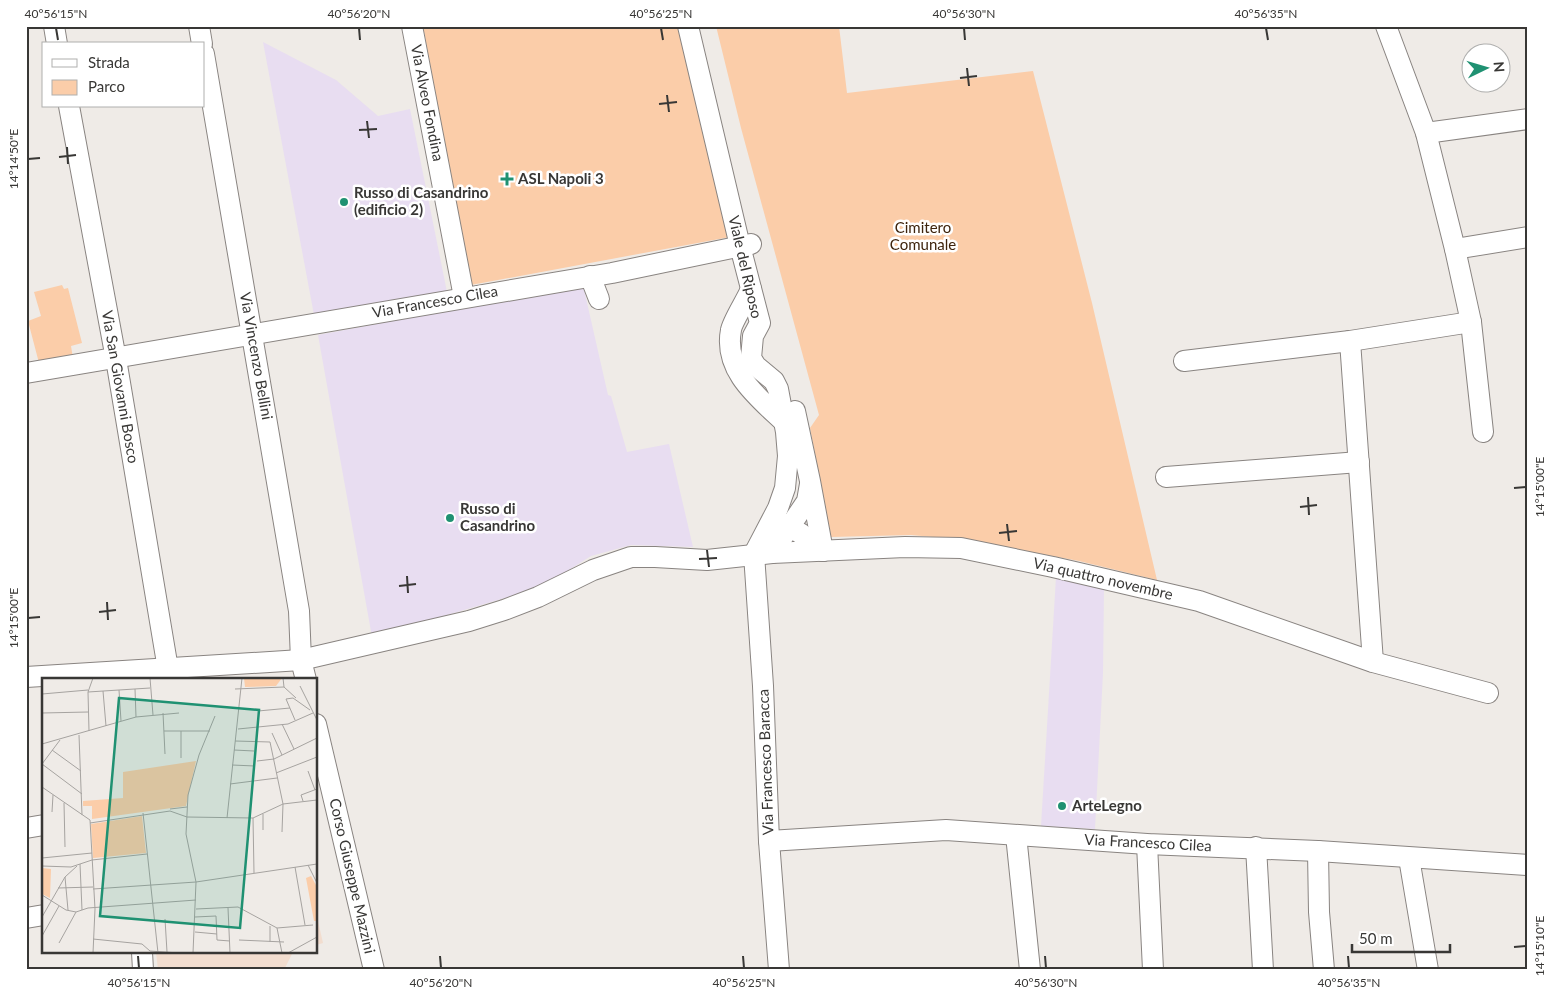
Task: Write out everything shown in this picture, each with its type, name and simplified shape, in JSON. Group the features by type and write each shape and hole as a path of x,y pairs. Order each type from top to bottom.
{"street":[{"path":"54,26 57,42"},
{"path":"199,26 202,42"},
{"name":"Via Alveo Fondina","path":"412,26 464,297"},
{"name":"Viale del Riposo","path":"688,26 747,245 773,324 764,344 764,355 769,364 786,378 788,383 810,481 823,551"},
{"name":"Viale del Riposo","path":"699,26 747,245 751,289 760,323 753,336 751,358 756,366 774,381 778,388 778,416 788,456 781,509 785,514 792,516 787,519"},
{"path":"1393,27 1426,133 1455,249 1471,322 1483,432"},
{"name":"Via Vincenzo Bellini","path":"205,60 299,611 301,660"},
{"name":"Via San Giovanni Bosco","path":"69,108 116,359 168,669"},
{"path":"1426,133 1528,119"},
{"path":"1455,249 1528,237"},
{"name":"Via Francesco Cilea","path":"26,373 590,276 747,245"},
{"path":"590,276 599,299"},
{"path":"1184,361 1350,342 1471,322"},
{"path":"1350,342 1373,662"},
{"path":"1166,477 1358,462"},
{"name":"Viale del Riposo","path":"763,554 787,519 807,502 810,481"},
{"name":"Viale del Riposo","path":"787,519 823,551"},
{"name":"Via quattro novembre","path":"109,676 168,669 301,660 469,621 538,597 593,570 630,557 655,556 706,560 763,554 905,547 961,548 1199,601 1373,662 1488,693"},
{"name":"Via Francesco Baracca","path":"763,554 763,686 768,840 779,970"},
{"path":"301,660 306,678"},
{"path":"26,677 109,676"},
{"name":"Corso Giuseppe Mazzini","path":"318,732 374,970"},
{"path":"26,828 42,825"},
{"name":"Via Francesco Cilea","path":"768,840 946,830 1147,844 1318,851 1528,865"},
{"path":"1016,836 1030,970"},
{"path":"1147,844 1153,970"},
{"path":"1256,848 1263,970"},
{"path":"1318,851 1319,912 1324,970"},
{"path":"1409,858 1428,970"},
{"path":"26,918 42,915"},
{"path":"142,954 144,970"}],"shaded area":[{"path":"263,42 336,80 378,116 410,109 447,292 314,315"},
{"path":"583,285 608,395 611,396 627,452 669,444 693,547 631,545 591,556 542,587 372,637 318,335"},
{"path":"1056,577 1104,588 1103,673 1095,829 1041,826"},
{"path":"318,921 323,943 318,944"},
{"path":"156,954 292,954 284,970 158,970"}],"green space":[{"path":"423,26 679,26 730,237 471,285"},
{"name":"Cimitero Comunale","path":"716,26 839,26 847,93 1033,71 1092,303 1157,580 1079,561 966,540 911,535 831,537 810,428 819,415 741,128"},
{"path":"62,285 64,289 68,288 82,343 71,346 73,358 39,363 28,321 41,316 34,292"}],"place":[{"name":"ASL Napoli 3","path":"507,179"},
{"name":"Russo di Casandrino (edificio 2)","path":"344,202"},
{"name":"Russo di Casandrino","path":"450,518"},
{"name":"ArteLegno","path":"1062,806"}]}
